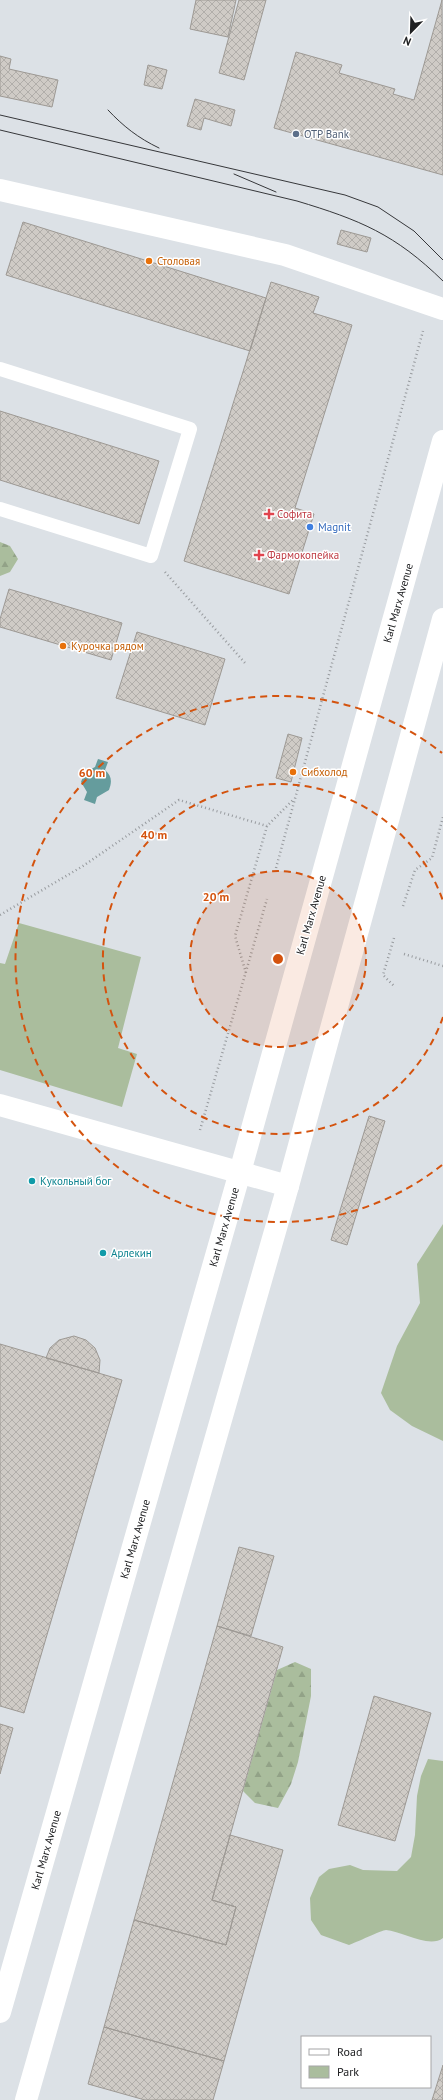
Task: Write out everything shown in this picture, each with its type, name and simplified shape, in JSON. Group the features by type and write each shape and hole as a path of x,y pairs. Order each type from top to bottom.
{"main road":[{"path":"0,190 286,255 443,310"},
{"name":"Karl Marx Avenue","path":"0,2012 240,1172 443,441"},
{"path":"26,2100 288,1186 443,619"},
{"path":"0,1105 288,1186"}],"lane":[{"path":"0,369 190,429 151,556 0,509"}],"path":[{"path":"276,868 423,332"},
{"path":"151,556 245,664"},
{"path":"246,974 235,936 267,826 295,798"},
{"path":"0,915 83,866 179,800 267,826"},
{"path":"403,906 415,870 432,858 443,817"},
{"path":"200,1130 267,899"},
{"path":"394,938 383,975 394,986"},
{"path":"404,954 443,966"}],"green space":[{"path":"0,542 10,546 18,559 10,572 0,576"},
{"path":"19,923 141,957 118,1048 137,1054 122,1107 0,1070 0,963 5,964"},
{"path":"443,1224 443,1441 412,1426 390,1410 381,1393 397,1346 420,1303 417,1264"},
{"path":"295,1662 311,1669 311,1696 298,1762 291,1784 278,1808 255,1803 243,1791 277,1670"},
{"path":"428,1759 443,1761 443,1938 430,1942 386,1930 349,1945 321,1935 311,1920 310,1898 319,1877 329,1869 350,1865 363,1870 397,1871 411,1857 415,1835 417,1796 421,1776"}],"water":[{"path":"98,759 108,762 105,770 110,777 111,784 109,790 97,797 95,804 84,800 87,792 81,782 85,772 95,767"}],"building":[{"path":"196,0 236,0 228,37 190,29"},
{"path":"239,0 266,0 244,80 219,73"},
{"path":"442,0 443,175 274,128 296,52 342,65 339,73 395,89 393,94 414,100"},
{"path":"0,56 11,59 9,69 58,80 52,107 0,96"},
{"path":"148,65 167,70 162,89 144,85"},
{"path":"195,99 235,110 231,126 204,118 201,130 187,126"},
{"path":"23,222 266,298 250,351 6,275"},
{"path":"341,230 371,238 367,252 337,244"},
{"path":"271,282 319,297 313,313 352,325 295,508 314,514 289,594 184,561"},
{"path":"0,411 159,461 139,524 0,480"},
{"path":"9,589 122,623 111,660 0,627 0,619"},
{"path":"137,632 225,659 205,725 116,698"},
{"path":"288,734 302,738 291,782 276,778"},
{"path":"369,1116 385,1121 347,1245 331,1240"},
{"path":"74,1336 86,1340 95,1348 100,1360 99,1373 46,1358 50,1348 59,1340"},
{"path":"0,1344 122,1380 24,1713 0,1706"},
{"path":"239,1547 274,1556 251,1636 217,1626"},
{"path":"217,1626 283,1647 212,1900 236,1907 226,1945 134,1920"},
{"path":"374,1696 431,1713 395,1841 338,1825"},
{"path":"0,1724 13,1728 0,1774"},
{"path":"230,1835 283,1850 224,2061 104,2027 134,1920 226,1945 236,1907 212,1900"},
{"path":"104,2027 224,2061 213,2100 145,2100 88,2084"},
{"path":"443,2065 443,2100 432,2100"}],"tram line":[{"path":"108,110 131,131 159,148"},
{"path":"0,115 345,195 378,207 414,231 443,260"},
{"path":"0,130 297,201 340,215 376,230 392,240 409,251 443,281"},
{"path":"234,174 276,192"}],"place":[{"name":"OTP Bank","path":"296,134"},
{"name":"Столовая","path":"149,261"},
{"name":"Софита","path":"269,514"},
{"name":"Magnit","path":"310,527"},
{"name":"Фармокопейка","path":"259,555"},
{"name":"Курочка рядом","path":"63,646"},
{"name":"Сибхолод","path":"293,772"},
{"name":"Кукольный бог","path":"32,1181"},
{"name":"Арлекин","path":"103,1253"}]}
